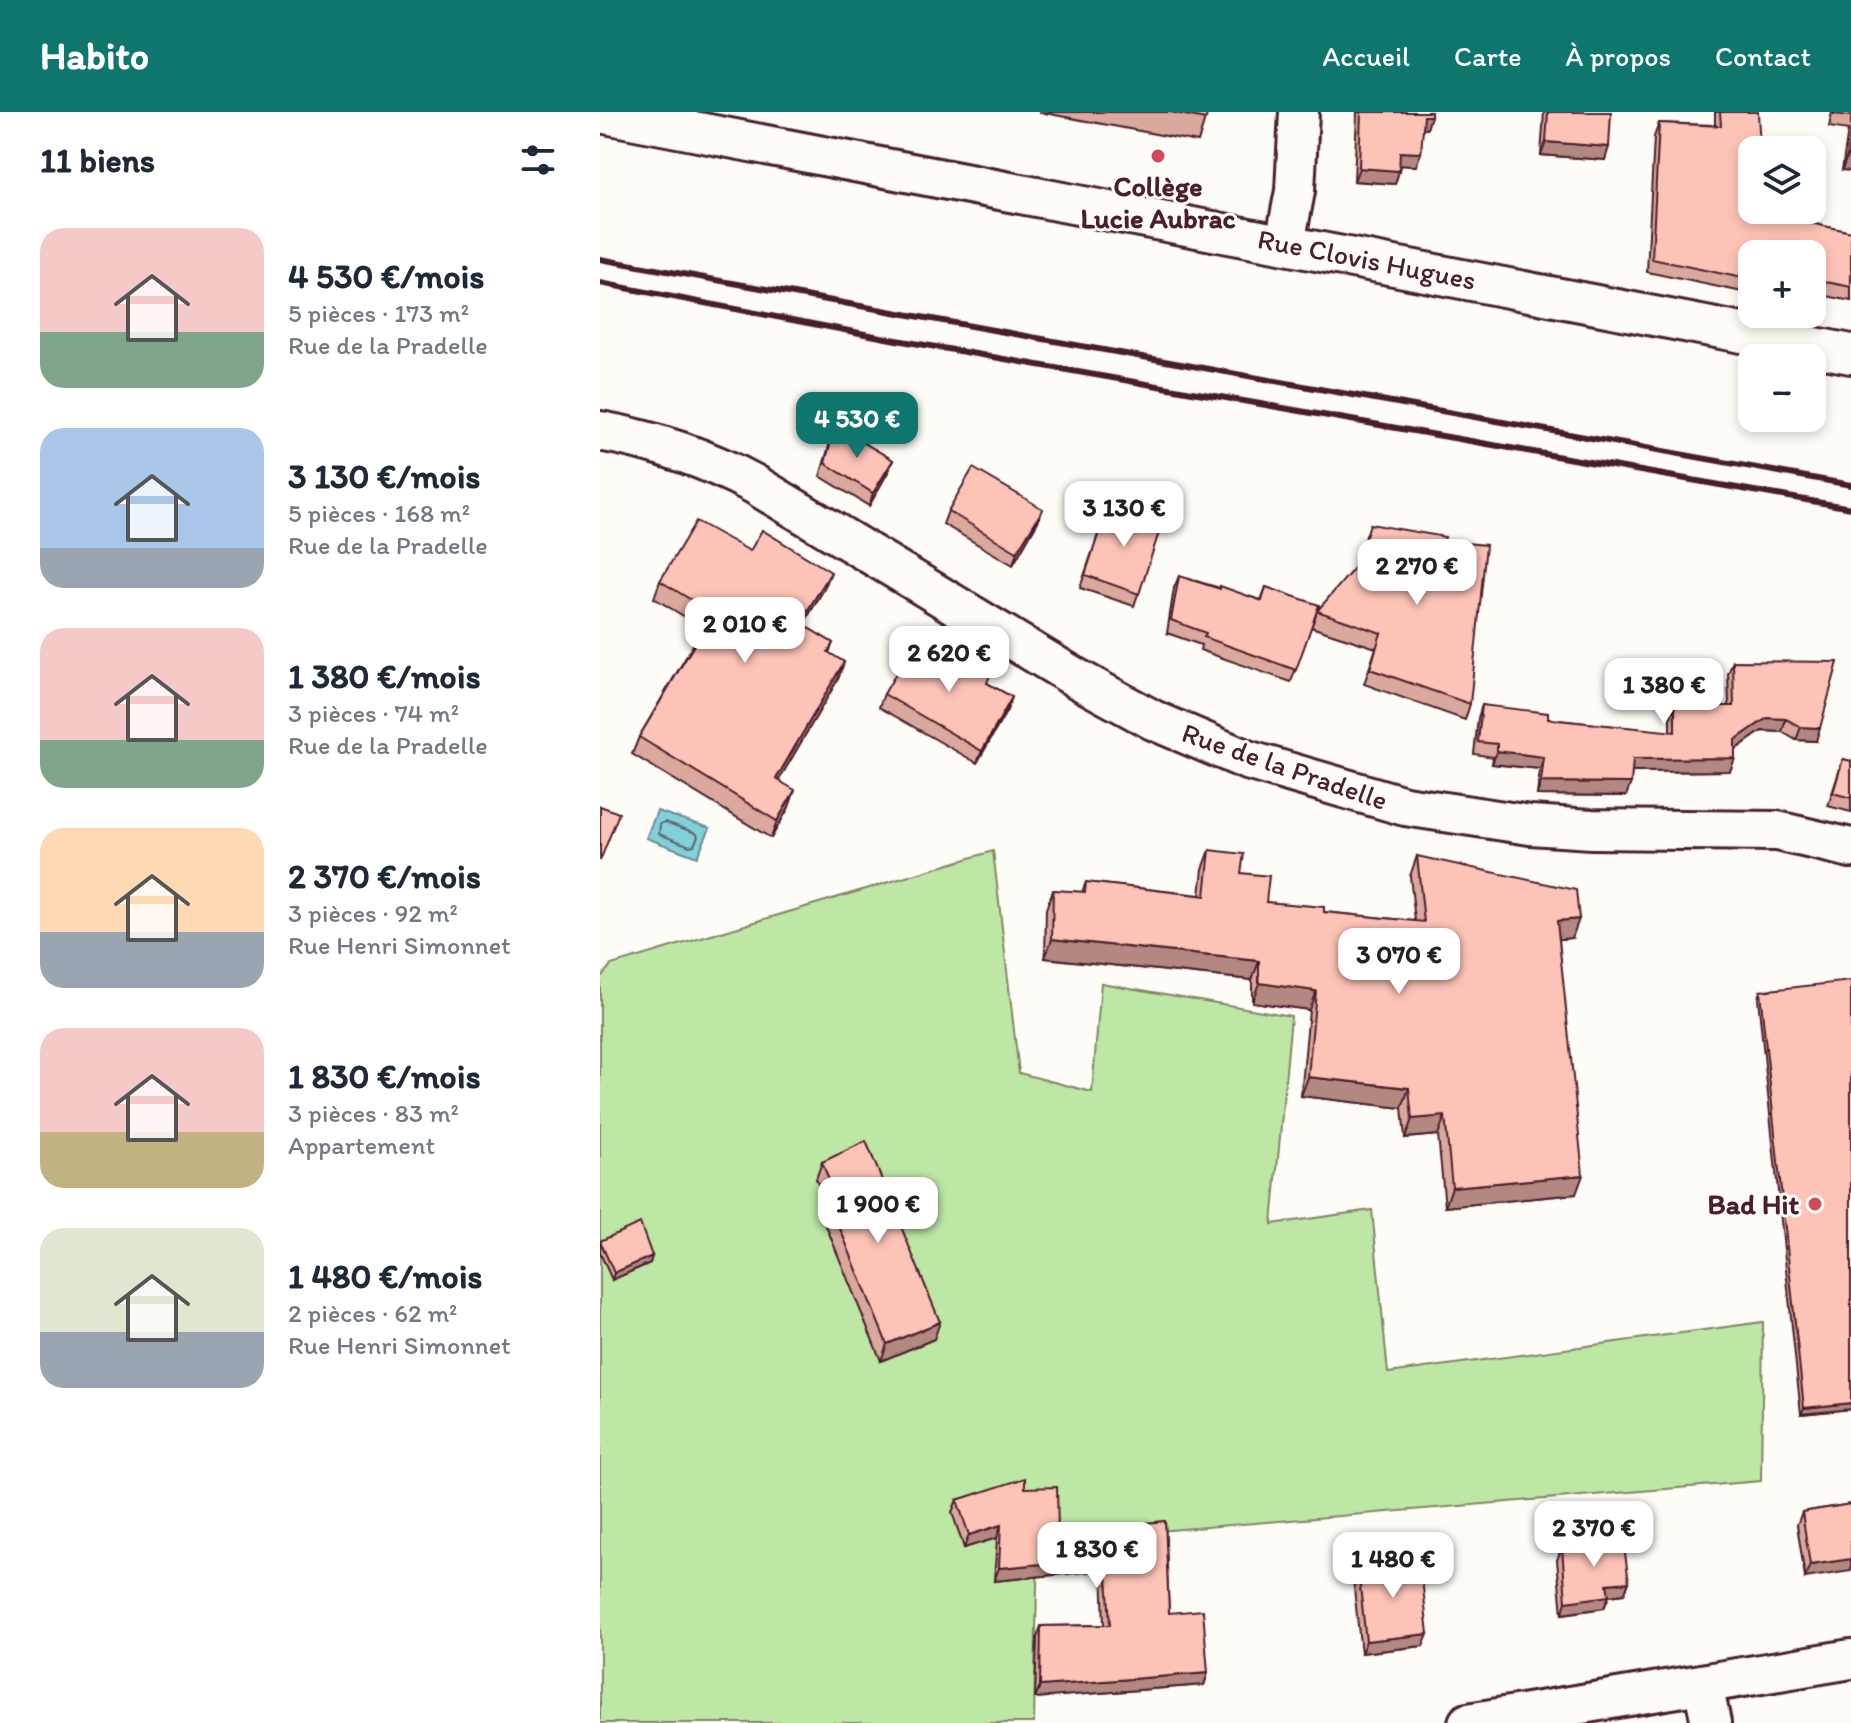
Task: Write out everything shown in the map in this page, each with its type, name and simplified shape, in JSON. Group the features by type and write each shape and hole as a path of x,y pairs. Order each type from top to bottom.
{"street":[{"path":"1285,243 1295,191 1299,112"},
{"name":"Rue Clovis Hugues","path":"600,113 1851,354"},
{"name":"Rue de la Pradelle","path":"600,431 678,449 718,465 1076,678 1153,720 1247,760 1405,806 1530,825 1592,829 1777,831 1851,848"},
{"path":"1468,1723 1851,1659"},
{"path":"1703,1684 1711,1723"}],"green space":[{"path":"993,851 1019,1073 1092,1092 1101,983 1291,1016 1272,1224 1372,1210 1388,1373 1763,1322 1761,1481 1038,1541 1034,1723 600,1723 600,978 611,965"}],"water":[{"path":"657,811 710,828 697,857 646,838"}],"building":[{"path":"1170,112 1207,112 1206,119"},
{"path":"1361,112 1431,112 1431,116 1424,116 1421,153 1400,152 1399,171 1359,168"},
{"path":"1548,112 1611,112 1609,147 1546,142"},
{"path":"1720,112 1758,112 1759,136 1738,136 1738,224 1815,224 1851,232 1851,287 1826,282 1826,240 1738,240 1738,277 1652,259 1659,123 1721,126"},
{"path":"1851,112 1851,116 1834,114"},
{"path":"1851,128 1851,157 1847,156"},
{"path":"835,426 893,460 873,493 825,463"},
{"path":"973,468 1043,509 1017,552 948,511"},
{"path":"1108,505 1162,523 1139,594 1085,575"},
{"path":"696,521 750,551 762,530 831,572 800,623 833,643 828,652 844,662 776,779 795,790 777,821 639,737 713,613 660,581"},
{"path":"1370,524 1445,537 1444,541 1486,545 1470,704 1370,669 1381,633 1317,611 1356,566"},
{"path":"1179,576 1262,601 1266,587 1319,605 1296,670 1204,637 1206,633 1171,620"},
{"path":"915,641 941,656 945,650 990,675 987,683 1012,697 982,751 884,694"},
{"path":"1733,661 1838,662 1820,728 1801,727 1786,719 1767,718 1735,740 1735,758 1633,759 1631,783 1541,782 1544,757 1497,751 1497,744 1478,742 1482,705 1548,713 1548,719 1675,732 1675,706 1734,706"},
{"path":"1843,759 1851,761 1851,798 1833,793"},
{"path":"600,806 619,813 600,861"},
{"path":"1210,850 1244,854 1241,873 1269,876 1266,902 1324,907 1324,912 1424,922 1417,856 1576,890 1579,919 1557,921 1583,1175 1452,1187 1445,1116 1412,1119 1409,1088 1308,1077 1316,991 1259,983 1259,961 1052,939 1053,890 1085,892 1086,882 1205,896"},
{"name":"Bad Hit","path":"1851,981 1851,1403 1804,1408 1760,991"},
{"path":"866,1141 940,1322 887,1344 828,1199 835,1196 822,1162"},
{"path":"640,1223 652,1256 614,1273 600,1241"},
{"path":"1025,1478 1025,1488 1057,1487 1058,1532 1165,1521 1169,1613 1203,1610 1208,1673 1040,1686 1041,1626 1110,1625 1106,1558 999,1568 1001,1525 969,1535 957,1500"},
{"path":"1851,1504 1851,1559 1810,1565 1802,1512"},
{"path":"1623,1539 1629,1582 1607,1584 1609,1596 1566,1602 1562,1547"},
{"path":"1420,1559 1428,1634 1366,1641 1358,1567"}],"railway":[{"path":"600,259 1851,485"},
{"path":"600,283 891,339 1851,508"}],"place":[{"name":"Collège Lucie Aubrac","path":"1158,156"},
{"name":"Bad Hit","path":"1815,1204"}]}
